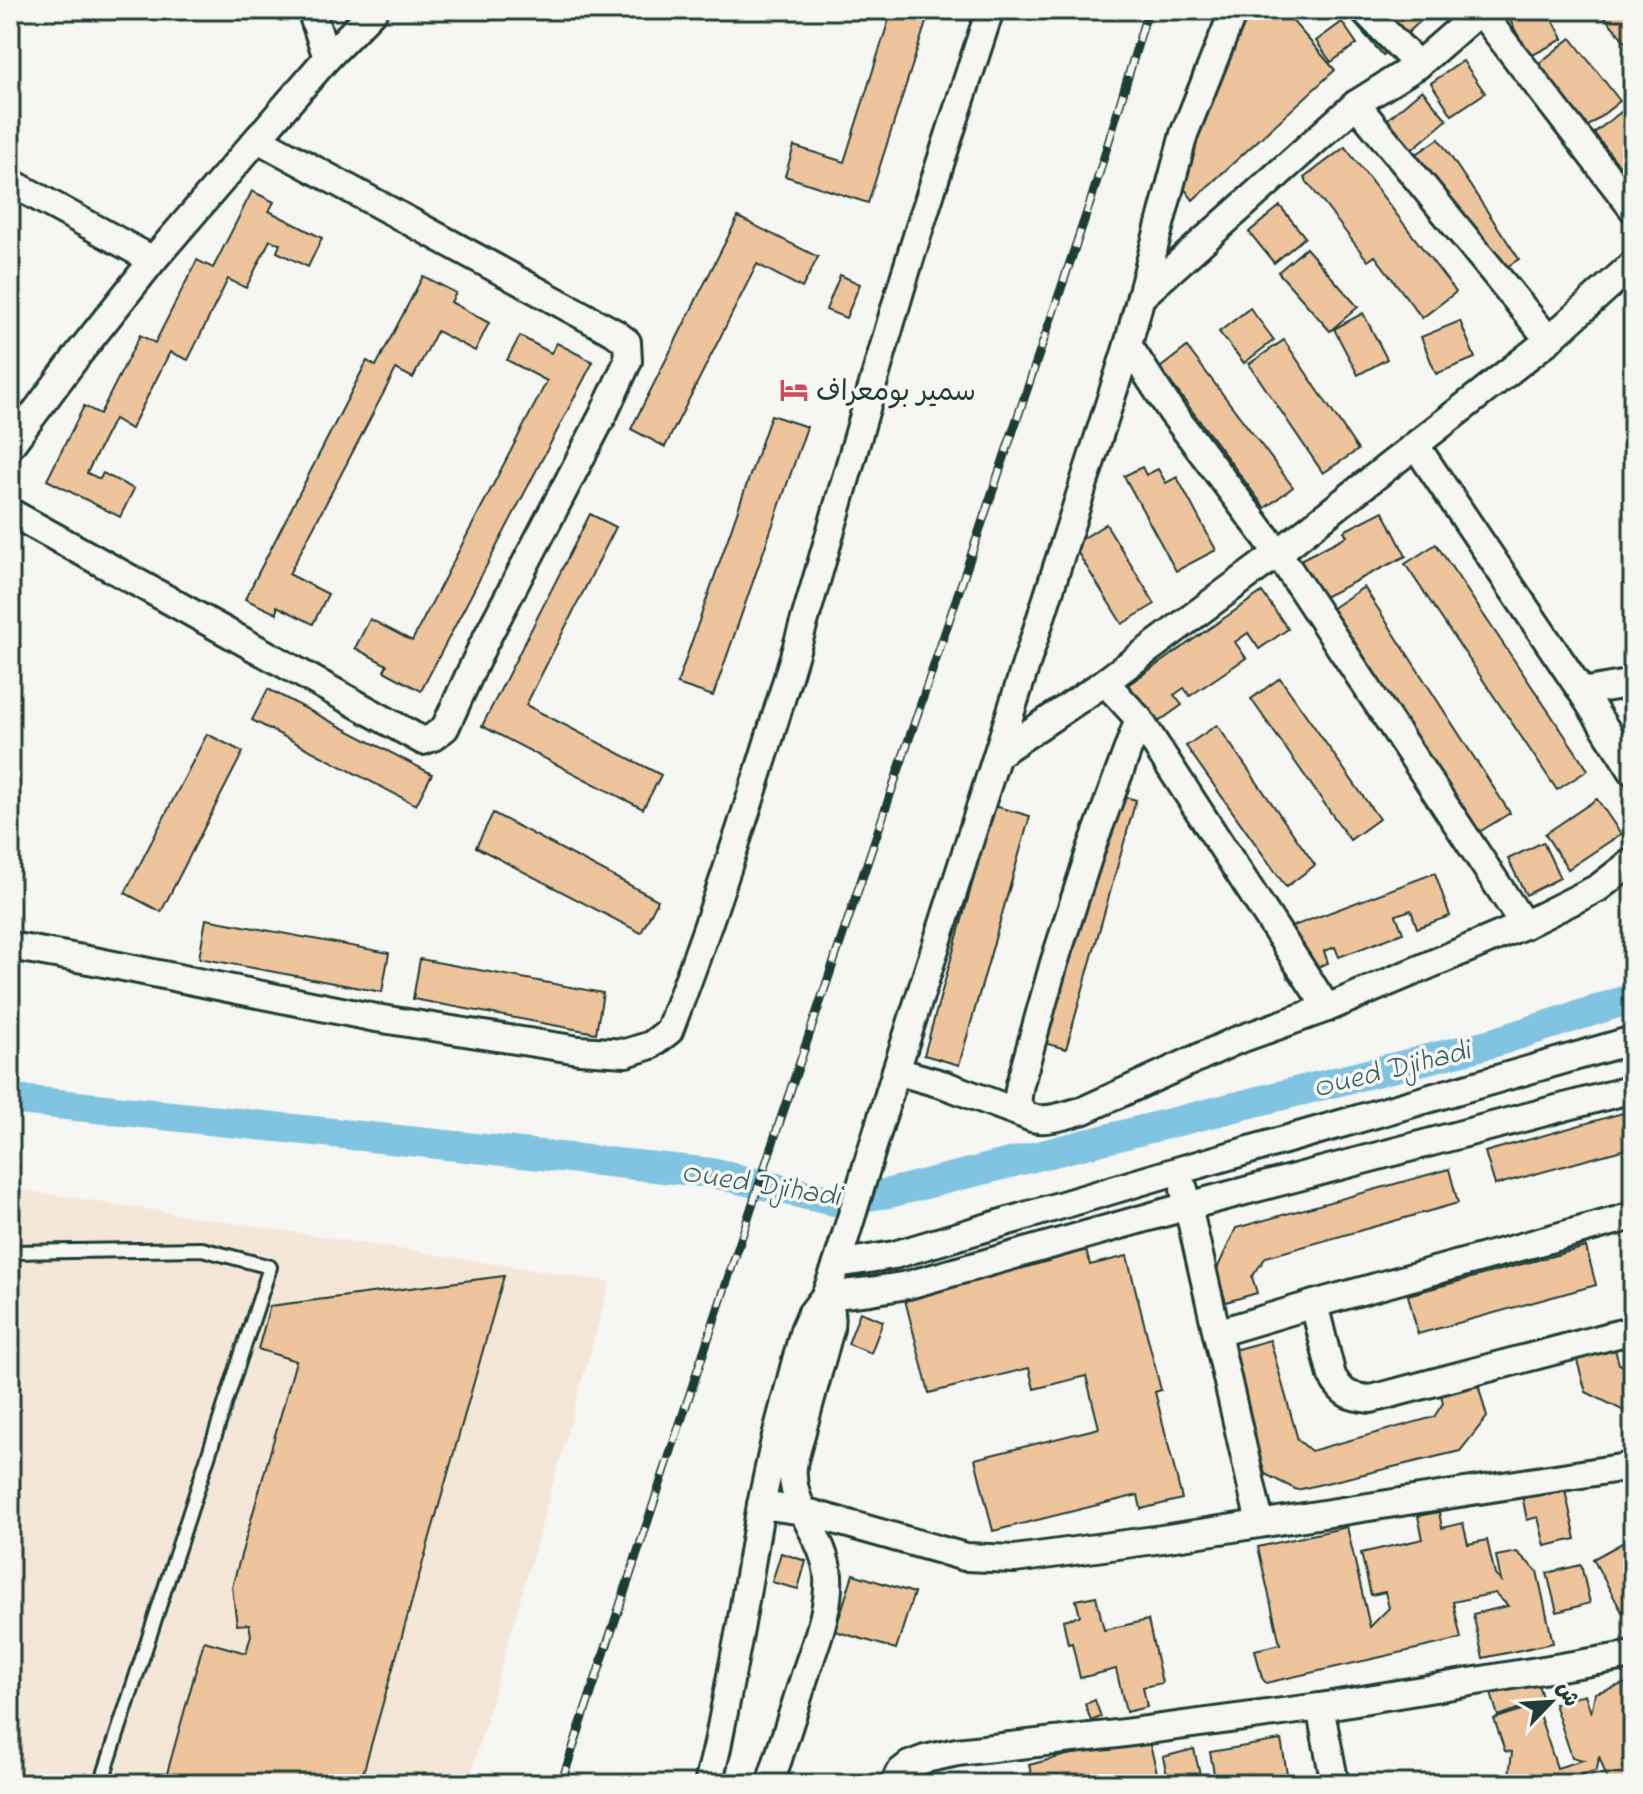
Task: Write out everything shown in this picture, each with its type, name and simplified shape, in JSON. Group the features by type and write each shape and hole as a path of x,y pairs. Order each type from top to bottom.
{"street":[{"path":"311,10 327,58"},
{"path":"10,446 153,260 327,58 374,10"},
{"path":"10,946 376,1018 579,1050 626,1053 651,1045 669,1031 725,879 899,295 990,10"},
{"path":"708,1784 728,1696 761,1505 807,1322 825,1296 837,1264 1128,345 1184,134 1234,10"},
{"path":"1364,10 1418,65"},
{"path":"1142,296 1356,104 1418,65 1480,10 1633,209"},
{"path":"1356,104 1549,340"},
{"path":"10,512 423,741 445,728 483,645 609,402 628,361 627,342 258,139"},
{"path":"10,182 153,260"},
{"path":"998,754 1105,682 1278,553 1549,340 1633,264"},
{"path":"1128,345 1171,411 1278,553 1524,925"},
{"path":"1416,446 1633,772"},
{"path":"1105,682 1139,719 1327,1008"},
{"path":"1582,692 1633,683"},
{"path":"1025,1115 1018,1103 1020,1084 1054,963 1091,849 1139,719"},
{"path":"896,1071 945,1085 1034,1119 1084,1110 1235,1041 1327,1008 1524,925 1598,888 1633,861"},
{"path":"837,1264 894,1255 1633,1040"},
{"path":"825,1296 908,1285 1188,1206 1633,1089"},
{"path":"1180,1170 1260,1523"},
{"path":"1217,1333 1633,1216"},
{"path":"770,1784 812,1655 828,1591 828,1572 823,1553 795,1491 792,1470 830,1329 831,1312 825,1296"},
{"path":"1314,1304 1332,1376 1346,1394 1371,1399 1633,1330"},
{"path":"761,1505 803,1511 965,1557 1015,1559 1633,1466"},
{"path":"894,1784 899,1773 909,1765 957,1752 1320,1707 1633,1655"},
{"path":"1320,1707 1335,1784"}],"lane":[{"path":"10,1252 202,1249 270,1267 101,1784"}],"shaded area":[{"path":"10,1188 610,1282 468,1784 10,1784"}],"building":[{"path":"892,10 930,10 868,203 785,176 794,146 844,162"},
{"path":"1225,10 1283,10 1335,70 1193,200 1166,164"},
{"path":"1343,10 1433,10 1383,55"},
{"path":"1524,10 1548,10 1563,39 1529,57 1509,18"},
{"path":"1599,10 1633,10 1633,51"},
{"path":"1342,22 1357,44 1331,62 1316,41"},
{"path":"1571,38 1620,101 1586,128 1537,65"},
{"path":"1463,61 1485,93 1452,115 1431,83"},
{"path":"1422,90 1447,120 1402,158 1377,128"},
{"path":"1630,105 1633,110 1633,154 1619,165 1594,133"},
{"path":"1439,139 1519,259 1485,281 1406,161"},
{"path":"1345,147 1456,292 1422,318 1375,256 1368,261 1304,178"},
{"path":"252,191 274,202 269,211 322,238 308,267 277,252 280,244 270,240 246,288 228,279 188,360 170,352 131,429 114,419 87,473 100,479 103,473 134,489 120,517 47,480 84,406 100,414 140,335 155,343 197,260 213,268"},
{"path":"1280,206 1305,237 1274,263 1249,232"},
{"path":"738,217 818,257 802,288 757,264 665,447 631,429"},
{"path":"1306,248 1358,307 1330,331 1278,272"},
{"path":"840,275 860,284 846,318 826,310"},
{"path":"423,276 456,293 451,302 489,323 475,351 437,331 413,378 396,369 289,574 328,594 313,624 277,606 277,614 245,599 367,361 376,366"},
{"path":"1250,308 1274,340 1244,363 1219,332"},
{"path":"1363,313 1387,359 1358,375 1334,329"},
{"path":"1460,321 1475,358 1436,374 1421,337"},
{"path":"520,336 551,353 557,343 593,362 421,691 384,671 387,665 355,648 370,619 412,641 547,381 507,360"},
{"path":"1284,340 1358,450 1323,473 1249,364"},
{"path":"1187,347 1293,487 1265,508 1160,368"},
{"path":"771,415 807,427 713,696 677,684"},
{"path":"1142,467 1146,475 1158,469 1166,483 1177,477 1216,550 1176,571 1124,476"},
{"path":"1383,511 1406,556 1316,601 1296,562 1347,536 1344,531"},
{"path":"590,514 616,527 526,705 661,775 643,809 482,726"},
{"path":"1106,524 1155,604 1122,624 1073,545"},
{"path":"1436,544 1588,770 1557,790 1405,564"},
{"path":"1364,587 1510,813 1476,834 1331,609"},
{"path":"1262,592 1288,629 1259,649 1248,633 1235,642 1246,658 1190,696 1184,688 1174,695 1182,705 1147,730 1119,691"},
{"path":"1280,678 1379,819 1350,840 1251,699"},
{"path":"268,689 432,774 416,805 252,720"},
{"path":"1217,725 1315,865 1286,887 1186,746"},
{"path":"207,734 243,752 161,912 125,893"},
{"path":"1101,790 1136,800 1066,1049 1030,1039"},
{"path":"1597,799 1621,834 1568,869 1545,834"},
{"path":"994,806 1030,816 959,1065 924,1055"},
{"path":"493,813 658,900 641,933 476,847"},
{"path":"1543,842 1560,878 1526,895 1508,859"},
{"path":"1435,873 1450,916 1417,928 1411,910 1396,915 1403,933 1339,957 1335,947 1324,951 1328,963 1288,978 1272,934"},
{"path":"206,919 389,953 382,992 199,958"},
{"path":"420,959 603,993 596,1033 413,999"},
{"path":"1633,1110 1633,1147 1495,1185 1485,1152"},
{"path":"1449,1169 1458,1203 1266,1257 1252,1277 1257,1293 1226,1302 1216,1271 1236,1228"},
{"path":"1085,1246 1090,1265 1127,1256 1161,1390 1155,1392 1182,1499 1141,1509 1138,1495 993,1531 975,1459 1099,1428 1086,1376 1034,1389 1029,1368 929,1393 903,1292"},
{"path":"1586,1247 1596,1285 1418,1334 1408,1295"},
{"path":"504,1276 360,1784 164,1784 204,1641 246,1653 251,1635 249,1624 237,1625 232,1587 296,1361 258,1349 270,1306"},
{"path":"860,1312 883,1321 871,1353 848,1344"},
{"path":"1270,1340 1298,1440 1311,1451 1434,1417 1443,1403 1439,1387 1476,1377 1487,1417 1460,1451 1297,1490 1265,1474 1230,1351"},
{"path":"1614,1346 1619,1364 1633,1370 1633,1409 1624,1411 1586,1392 1576,1357"},
{"path":"1564,1486 1576,1539 1545,1546 1538,1517 1527,1520 1522,1495"},
{"path":"1439,1512 1442,1528 1463,1523 1468,1544 1487,1540 1495,1575 1501,1581 1496,1556 1517,1552 1537,1571 1553,1643 1483,1658 1473,1614 1508,1606 1495,1593 1453,1602 1461,1639 1266,1683 1255,1650 1280,1644 1258,1547 1347,1527 1370,1627 1389,1608 1385,1592 1371,1595 1361,1553 1423,1539 1418,1516"},
{"path":"1624,1542 1626,1547 1633,1543 1633,1606 1622,1612 1593,1559"},
{"path":"781,1553 806,1561 798,1589 772,1582"},
{"path":"1581,1565 1590,1603 1557,1612 1547,1573"},
{"path":"853,1574 914,1593 896,1649 835,1631"},
{"path":"1096,1596 1104,1630 1148,1620 1162,1683 1143,1687 1147,1707 1126,1712 1116,1669 1080,1678 1063,1620 1080,1616 1076,1600"},
{"path":"1535,1675 1543,1700 1498,1716 1490,1690"},
{"path":"1633,1681 1633,1779 1609,1784 1599,1756 1597,1770 1555,1784 1508,1784 1512,1752 1505,1751 1494,1719 1536,1705 1557,1768 1583,1760 1572,1757 1554,1704 1585,1694 1591,1713 1595,1693"},
{"path":"1095,1700 1101,1717 1091,1721 1085,1704"},
{"path":"1147,1734 1160,1784 1034,1784 1029,1765"},
{"path":"1281,1740 1289,1784 1216,1784 1210,1752"},
{"path":"1194,1749 1202,1784 1169,1784 1163,1757"}],"waterway":[{"name":"Oued Djihadi","path":"10,1099 712,1173 833,1201 889,1193 1492,1043 1633,998"}],"railway":[{"path":"561,1784 778,1127 1092,197 1148,10"}],"place":[{"name":"سمير بومعراف","path":"794,390"}]}
